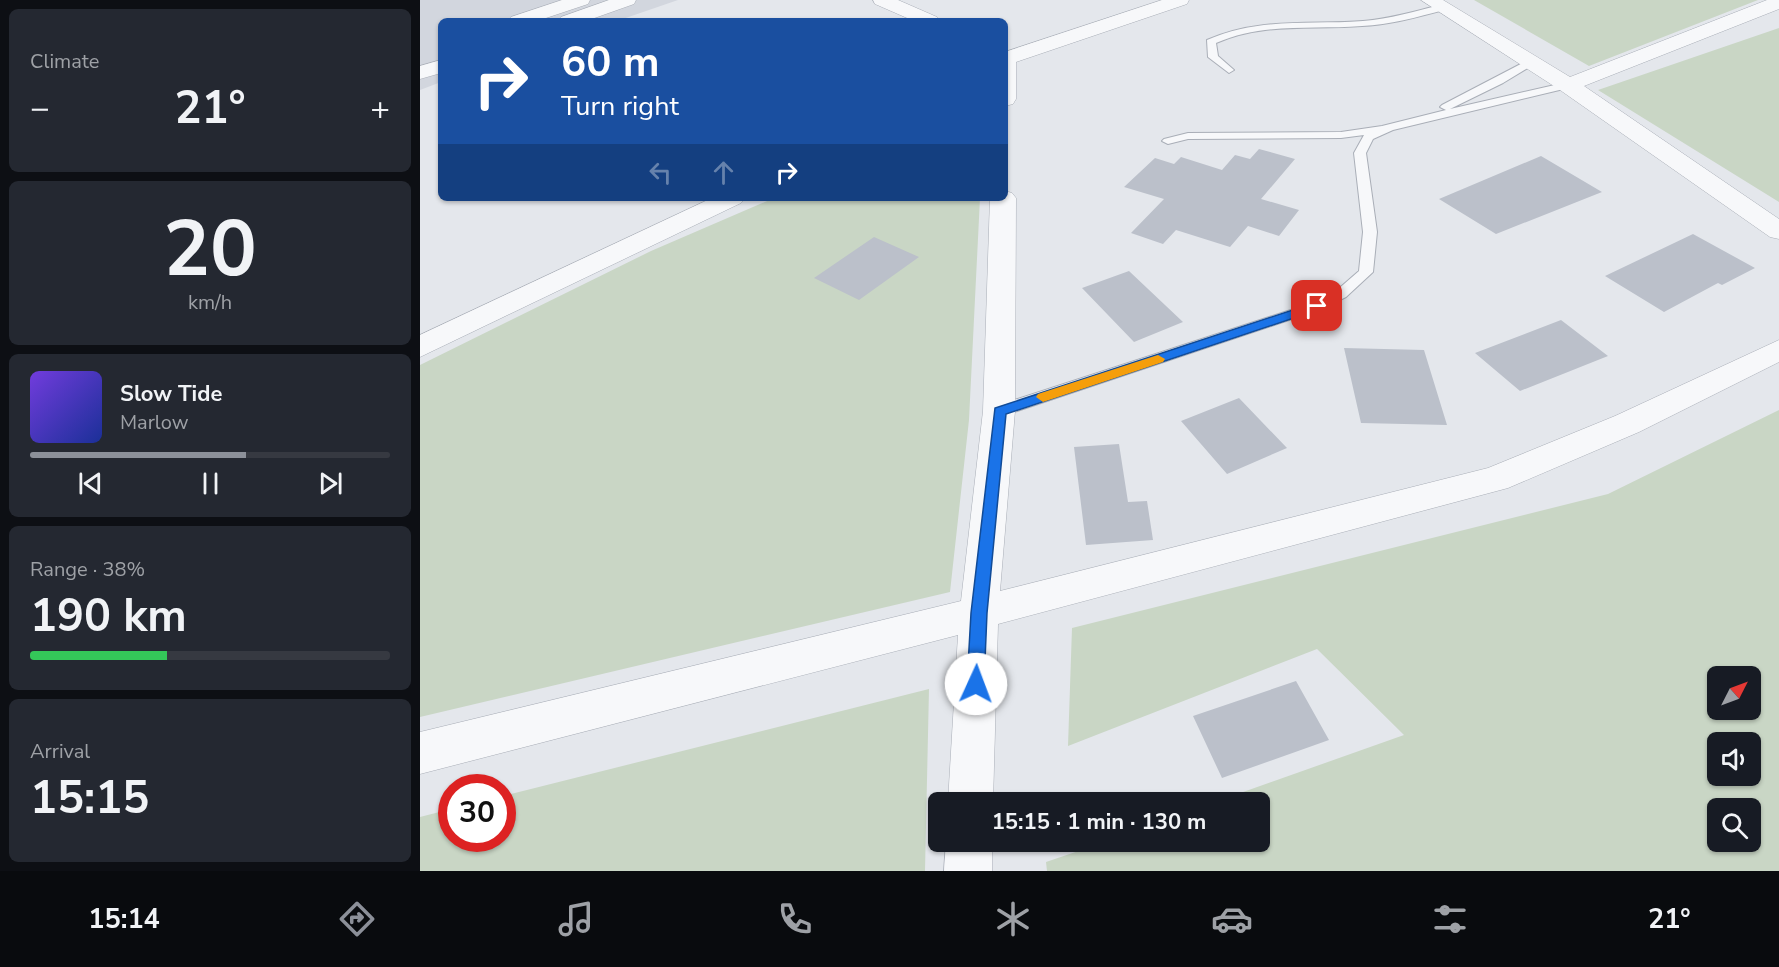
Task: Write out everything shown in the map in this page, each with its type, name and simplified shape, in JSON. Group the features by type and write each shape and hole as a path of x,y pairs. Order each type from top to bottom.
{"street":[{"path":"527,18 581,0"},
{"path":"576,18 627,0"},
{"path":"882,0 923,18"},
{"path":"1008,58 1180,0"},
{"path":"1568,85 1779,2"},
{"path":"1436,4 1532,61 1779,231"},
{"path":"420,54 438,48"},
{"path":"420,73 438,67"},
{"path":"420,347 726,201"},
{"path":"971,792 979,613 999,411 1003,201"},
{"path":"420,753 979,613 1496,479 1627,424 1779,350"},
{"path":"968,871 969,852"}],"lane":[{"path":"1229,70 1213,57 1211,42 1257,25 1353,24 1436,4"},
{"path":"999,411 1317,306 1341,294 1366,272 1370,232 1360,153 1368,137 1389,127 1437,111 1499,81 1532,61"},
{"path":"1168,141 1188,136 1341,135 1389,127 1568,85"}],"shaded area":[{"path":"420,0 678,0 626,18 438,18 438,83 420,90"}],"green space":[{"path":"1474,0 1758,0 1589,66"},
{"path":"1779,28 1779,202 1598,90"},
{"path":"767,201 980,201 969,420 950,592 420,717 420,365 651,251"},
{"path":"1779,410 1779,871 1047,871 1046,862 1076,852 1270,852 1270,792 1243,792 1404,735 1317,649 1068,746 1072,628 1608,494"},
{"path":"929,689 925,871 420,871 420,817 438,812 438,852 516,852 516,793"}],"building":[{"path":"1259,149 1295,159 1261,199 1299,210 1279,236 1248,226 1230,247 1176,230 1163,244 1131,233 1164,199 1124,187 1155,158 1174,164 1181,157 1222,170 1235,155 1250,159"},
{"path":"1541,156 1602,192 1496,234 1439,199"},
{"path":"1693,234 1755,268 1722,285 1718,283 1664,312 1605,276"},
{"path":"874,237 919,257 859,300 814,278"},
{"path":"1129,271 1183,322 1134,342 1082,288"},
{"path":"1561,320 1608,356 1520,391 1475,353"},
{"path":"1344,348 1424,350 1447,425 1361,423"},
{"path":"1239,398 1287,448 1227,474 1181,421"},
{"path":"1119,444 1128,502 1147,501 1153,540 1086,545 1074,447"},
{"path":"1296,681 1329,740 1222,778 1193,716"}],"slow traffic":[{"path":"1043,397 1158,359"}],"route":[{"path":"976,684 979,613 999,411 1317,306"}]}
